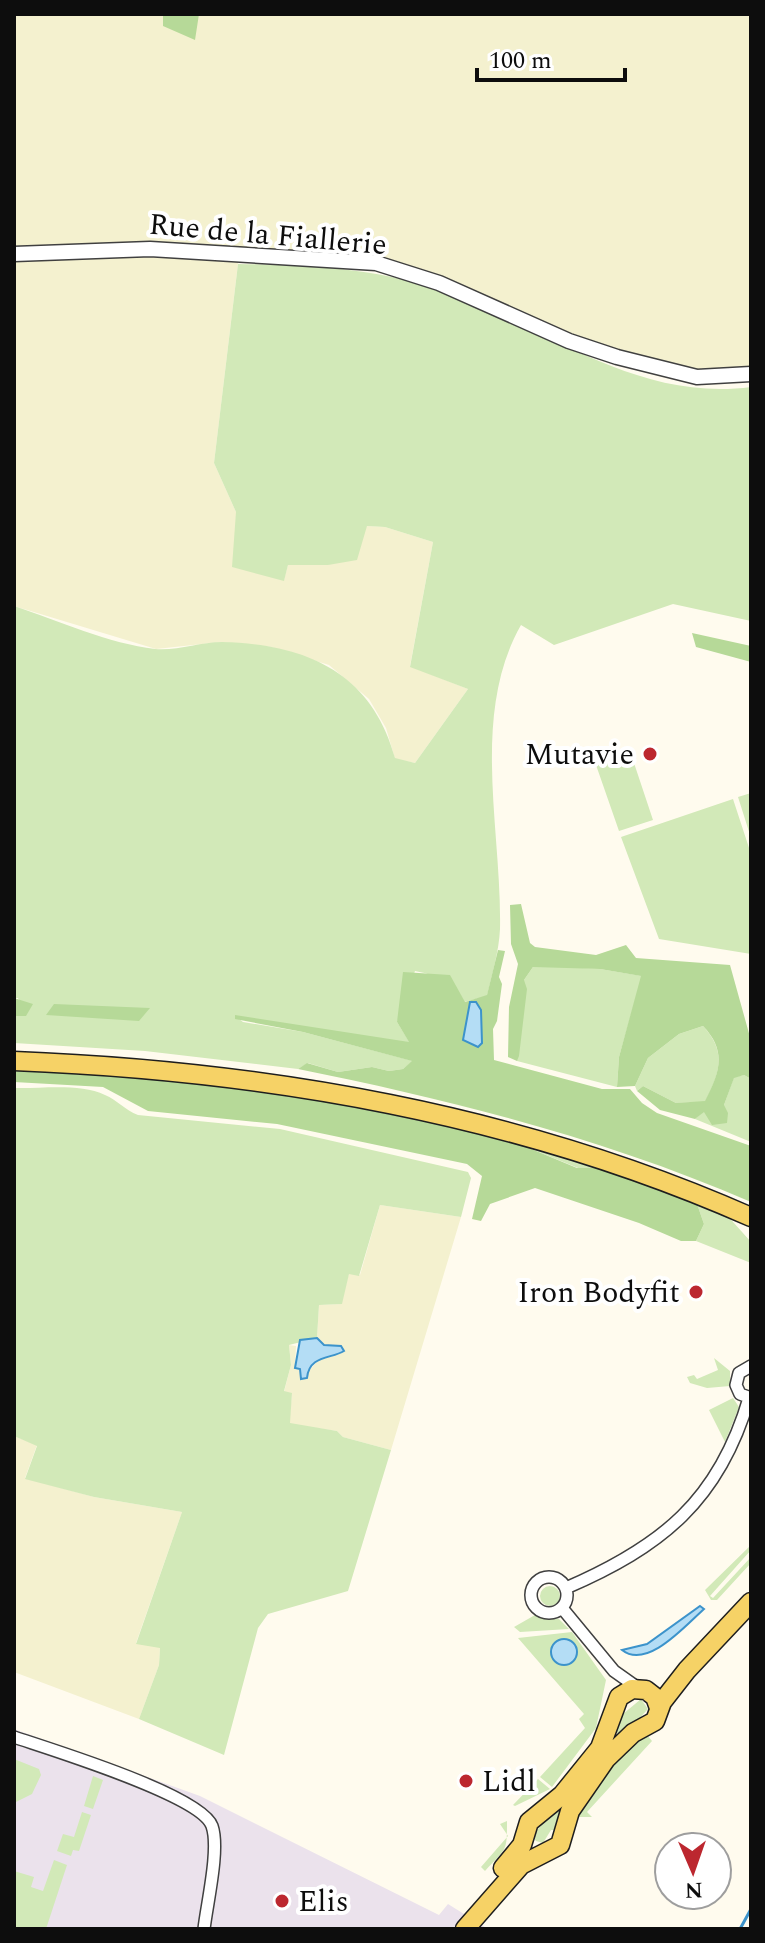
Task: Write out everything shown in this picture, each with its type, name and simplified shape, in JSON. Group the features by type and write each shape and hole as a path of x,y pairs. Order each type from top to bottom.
{"main road":[{"path":"14,1058 203,1067 380,1094 487,1119 585,1147 751,1210"},
{"path":"14,1058 202,1073 380,1101 486,1125 594,1157 751,1217"},
{"path":"465,1929 521,1865 560,1845 570,1811 588,1783 618,1746 655,1721 659,1708 687,1670 751,1602"},
{"path":"450,1929 516,1854 529,1822 562,1795 600,1748 624,1692 642,1689 687,1670"},
{"path":"642,1689 655,1697 659,1708"},
{"path":"525,1838 532,1849 542,1853"}],"street":[{"name":"Rue de la Fiallerie","path":"14,254 150,249 376,263 439,283 599,351 683,375 712,378 751,374"},
{"path":"566,1588 632,1556 683,1518 722,1466 750,1398 740,1394 736,1381 739,1373 751,1366"},
{"path":"547,1577 559,1579 566,1588 567,1599 562,1608 552,1612 542,1611 534,1604 531,1591 535,1583 547,1577"},
{"path":"562,1608 614,1671 642,1689"},
{"path":"614,1671 617,1703"},
{"path":"14,1737 108,1769 189,1802 205,1814 214,1837 204,1929"}],"shaded area":[{"path":"14,14 751,14 751,368 691,370 591,344 380,255 240,247 214,463 236,512 236,531 284,580 288,565 328,565 367,526 385,527 433,542 410,666 468,689 415,763 395,759 386,728 369,699 329,665 271,647 221,642 156,649 14,606"},
{"path":"380,1205 461,1217 391,1450 343,1437 337,1431 289,1424 292,1394 284,1392 291,1365 289,1345 296,1346 295,1367 307,1373 322,1356 344,1352 341,1347 324,1345 317,1338 319,1305 341,1304 349,1273 360,1275"},
{"path":"14,1436 37,1445 25,1478 94,1497 182,1512 136,1643 160,1647 159,1665 139,1719 14,1672"},
{"path":"14,1729 200,1796 439,1915 448,1904 488,1929 46,1929 47,1925 14,1916"}],"green space":[{"path":"163,14 199,14 195,40 163,26"},
{"path":"238,264 320,267 400,279 453,295 634,374 672,384 711,389 751,387 751,621 673,604 554,645 521,625 506,660 496,697 492,735 500,929 487,996 464,1002 451,985 415,971 397,1022 410,1043 235,1016 243,1022 303,1032 413,1061 403,1069 389,1071 372,1067 338,1072 308,1063 298,1069 145,1051 14,1043 14,1016 26,1016 18,998 14,998 14,606 102,637 155,649 222,642 282,649 308,657 353,684 370,704 395,758 415,763 468,689 410,667 433,542 385,527 367,526 357,560 328,565 288,565 284,581 232,567 236,512 214,463"},
{"path":"692,633 751,646 751,662 696,647"},
{"path":"622,756 624,760 632,757 653,820 619,831 596,765"},
{"path":"751,793 751,838 738,797"},
{"path":"733,799 751,854 751,954 659,939 621,837"},
{"path":"521,904 530,943 535,947 596,955 626,945 636,958 730,965 750,1037 751,1079 744,1075 734,1078 724,1105 728,1113 727,1123 712,1125 704,1112 695,1119 660,1110 637,1091 643,1086 676,1103 705,1101 719,1062 716,1044 703,1026 679,1034 648,1058 635,1086 617,1087 619,1057 641,976 600,969 533,967 524,980 527,989 519,1056 517,1061 508,1057 509,1007 518,964 511,944 510,905"},
{"path":"498,950 505,951 499,977 502,984 497,1021 493,1029 494,1060 602,1089 630,1089 642,1103 657,1113 751,1146 751,1202 585,1140 471,1108 298,1069 307,1063 338,1072 372,1067 389,1071 403,1069 412,1061 303,1032 235,1019 235,1015 409,1042 397,1022 403,972 450,975 465,1002 487,995"},
{"path":"533,967 600,969 642,976 619,1057 617,1087 517,1061 524,980"},
{"path":"14,998 33,1004 26,1016 14,1016"},
{"path":"54,1004 150,1008 139,1021 46,1015"},
{"path":"703,1026 716,1045 719,1062 705,1102 676,1103 643,1086 637,1091 635,1086 648,1058 679,1034"},
{"path":"14,1068 237,1086 505,1138 577,1168 605,1167 696,1201 704,1224 696,1241 681,1241 639,1223 535,1188 490,1204 481,1221 472,1219 482,1176 467,1164 277,1124 148,1111 103,1087 14,1082"},
{"path":"744,1075 751,1079 751,1142 695,1119 704,1111 707,1114 724,1105 734,1077"},
{"path":"60,1087 95,1091 138,1115 280,1129 468,1172 471,1178 461,1217 380,1205 359,1276 349,1274 342,1304 319,1305 317,1338 289,1345 291,1365 284,1391 292,1393 290,1423 337,1431 343,1437 391,1450 348,1591 268,1614 258,1628 224,1755 139,1719 159,1665 160,1648 136,1644 182,1512 94,1497 25,1479 37,1446 14,1436 14,1088"},
{"path":"505,1138 605,1167 578,1168"},
{"path":"696,1201 725,1213 751,1242 751,1263 696,1241 704,1224"},
{"path":"714,1358 730,1371 730,1386 707,1388 690,1383 687,1377 694,1375 697,1379 718,1370"},
{"path":"733,1398 739,1407 725,1442 709,1410"},
{"path":"751,1545 751,1550 710,1596 713,1598 751,1557 751,1563 717,1600 711,1600 705,1590"},
{"path":"550,1586 557,1589 560,1596 557,1603 550,1606 543,1603 540,1596 543,1589"},
{"path":"535,1615 559,1619 569,1629 520,1632 514,1627"},
{"path":"572,1632 606,1680 596,1728 552,1787 540,1777 585,1728 579,1719 584,1714 518,1638"},
{"path":"641,1699 648,1709 622,1737 615,1731 623,1714"},
{"path":"647,1735 652,1741 587,1812 592,1817 578,1817 587,1799 629,1741"},
{"path":"14,1759 39,1769 41,1775 32,1794 14,1803"},
{"path":"93,1776 103,1780 93,1809 84,1806"},
{"path":"538,1779 550,1789 513,1805"},
{"path":"557,1807 563,1813 556,1830 551,1830 543,1843 536,1841 532,1836"},
{"path":"82,1812 91,1815 79,1851 73,1850 71,1856 57,1851 63,1834 74,1837"},
{"path":"507,1821 507,1831 507,1834 500,1824"},
{"path":"507,1837 502,1853 485,1871 481,1867"},
{"path":"54,1860 67,1865 46,1929 14,1929 14,1871 34,1877 31,1887 43,1891"}],"water":[{"path":"470,1002 476,1002 481,1010 482,1043 478,1047 463,1040"},
{"path":"317,1338 324,1345 341,1346 344,1351 316,1361 307,1378 301,1379 300,1369 295,1368 300,1340"},
{"path":"700,1606 704,1609 654,1650 632,1655 622,1650 647,1644"},
{"path":"564,1639 573,1643 577,1652 573,1661 564,1665 555,1661 551,1652 555,1643"}],"waterway":[{"path":"740,1929 751,1909"}],"place":[{"name":"Mutavie","path":"650,754"},
{"name":"Iron Bodyfit","path":"696,1292"},
{"name":"Lidl","path":"466,1781"},
{"name":"Elis","path":"282,1901"}]}
